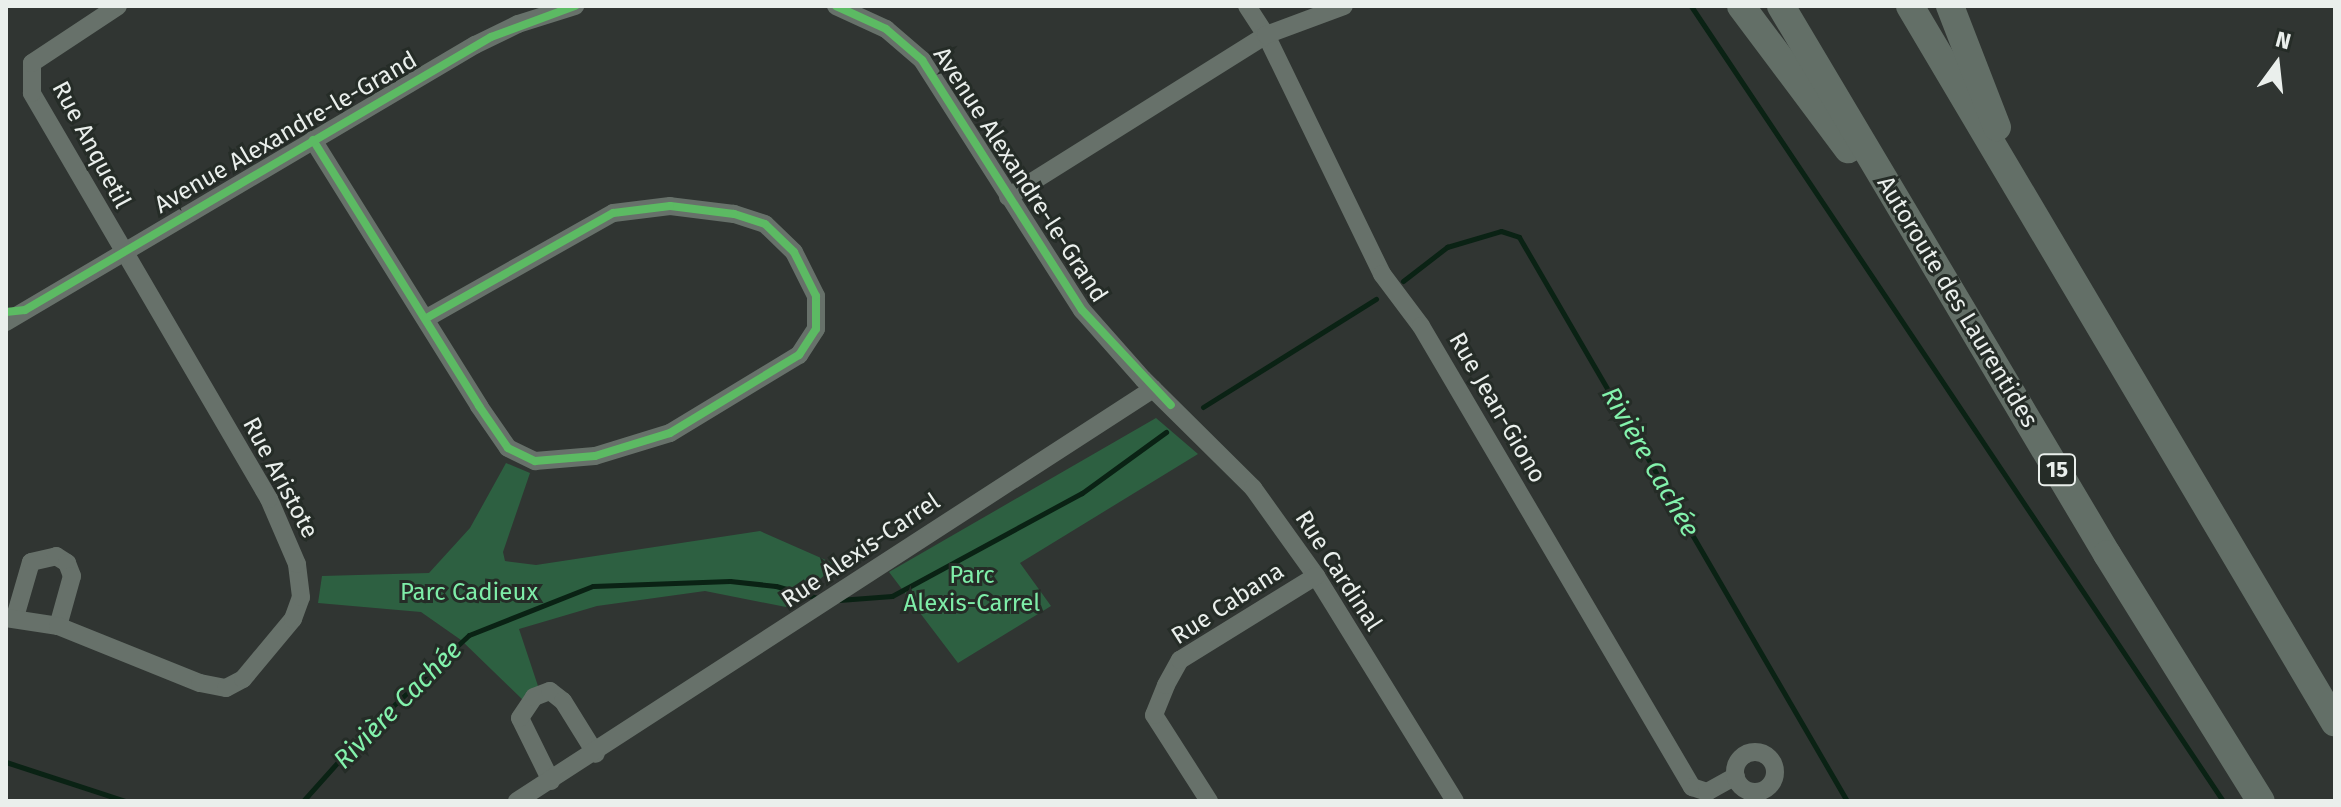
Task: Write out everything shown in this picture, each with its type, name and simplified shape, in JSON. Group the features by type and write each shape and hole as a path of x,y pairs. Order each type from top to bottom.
{"highway":[{"path":"1741,6 1927,251"},
{"name":"Autoroute des Laurentides","path":"1781,6 2261,801"},
{"path":"1910,6 2335,723"},
{"path":"1950,6 2028,206"}],"street":[{"name":"Rue Anquetil","path":"118,6 32,63 32,93 122,253"},
{"name":"Avenue Alexandre-le-Grand","path":"6,322 491,37 575,6"},
{"name":"Avenue Alexandre-le-Grand","path":"836,6 886,29 922,60 1082,310 1153,389"},
{"name":"Rue Jean-Giono","path":"1247,6 1266,35 1382,274 1421,326 1692,787 1707,792 1736,776"},
{"path":"1008,197 1266,35 1344,6"},
{"path":"313,140 508,448 535,461 595,456 670,433 799,355 816,329 816,296 794,252 765,224 734,214 670,206 613,213 427,318"},
{"name":"Rue Aristote","path":"58,626 72,576 67,563 56,556 31,562 10,617 58,626 200,683 226,688 253,667 293,619 301,597 297,564 269,499 122,253"},
{"name":"Rue Cardinal","path":"1153,389 1253,488 1316,576 1455,801"},
{"name":"Rue Alexis-Carrel","path":"517,801 596,754 1153,389"},
{"name":"Rue Cabana","path":"1209,801 1154,715 1166,685 1180,660 1316,576"},
{"path":"551,781 520,718 534,697 550,691 563,701 596,754"}],"green space":[{"name":"Parc Alexis-Carrel","path":"1156,418 1198,454 1020,563 1051,606 958,663 889,572"},
{"name":"Parc Cadieux","path":"506,463 530,473 503,552 505,561 536,565 760,531 837,565 786,607 705,591 597,606 519,629 539,689 525,702 461,640 421,612 318,603 322,576 429,573 470,528"}],"waterway":[{"path":"1691,6 2223,801"},
{"name":"Rivière Cachée","path":"1403,281 1447,247 1501,231 1519,237 1847,801"},
{"name":"Rivière Cachée","path":"1203,407 1376,299"},
{"name":"Rivière Cachée","path":"839,600 892,596 1082,493 1166,432"},
{"name":"Rivière Cachée","path":"303,801 362,735 469,635 593,586 730,581 776,586 821,599"},
{"name":"Rivière Cachée","path":"6,762 125,801"}],"cycle path":[{"path":"6,312 25,310 491,37 575,6"},
{"path":"836,6 886,29 922,60 1082,310 1171,405"},
{"path":"313,140 508,448 535,461 595,456 670,433 799,355 816,329 816,296 794,252 765,224 734,214 670,206 613,213 427,318"}]}
